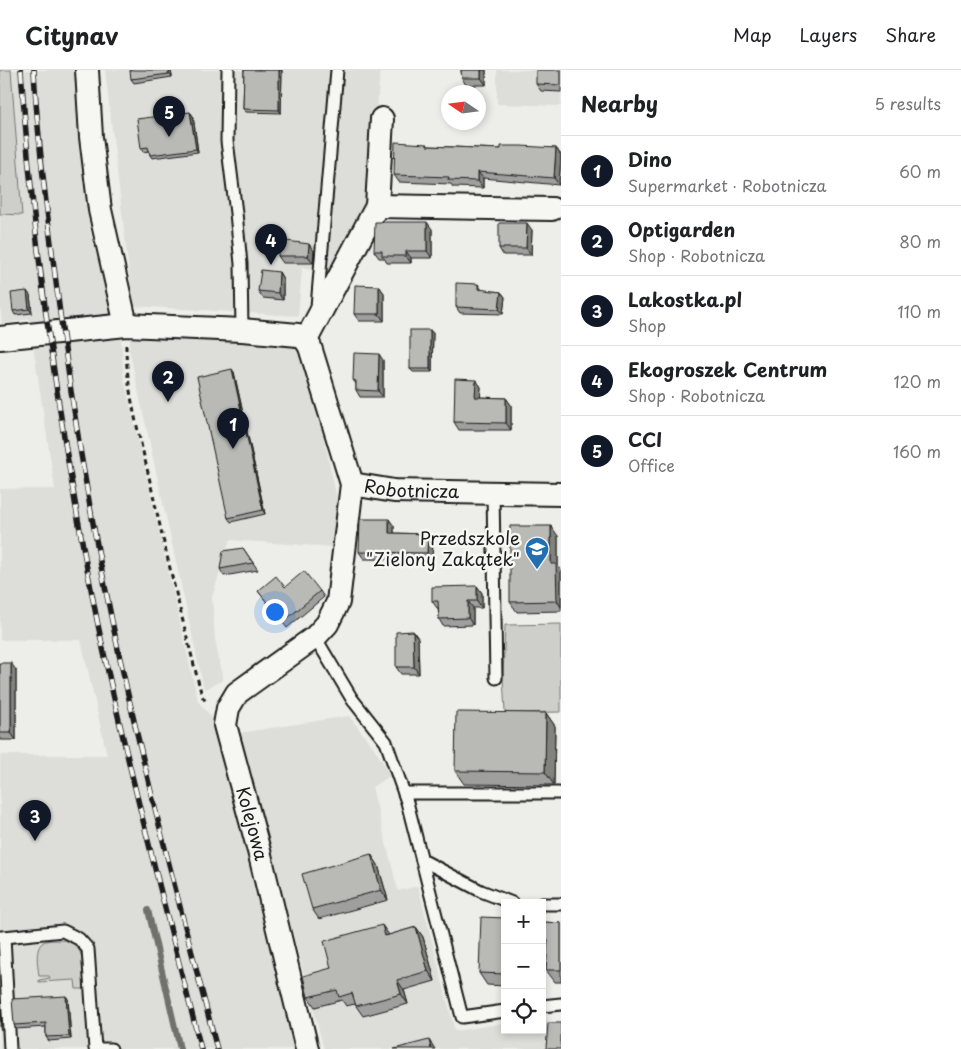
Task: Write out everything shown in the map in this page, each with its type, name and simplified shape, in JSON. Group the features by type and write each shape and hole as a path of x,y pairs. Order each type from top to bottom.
{"street":[{"path":"87,70 91,137 100,210 126,325"},
{"path":"0,338 126,325 242,330 298,335 310,333 377,206 382,119"},
{"path":"377,206 552,209"},
{"name":"Robotnicza","path":"310,333 310,347 352,484 394,491 561,494"},
{"path":"225,725 228,708 237,693 315,638 327,624 338,602 352,484"},
{"name":"Kolejowa","path":"225,725 259,851 307,1049"}],"lane":[{"path":"228,70 227,141 241,264 242,330"},
{"name":"Robotnicza","path":"310,333 326,211 337,70"},
{"path":"493,492 496,678"},
{"path":"315,638 352,699 386,742 404,793 462,1017 501,1012"},
{"path":"404,793 559,794"},
{"path":"422,860 481,891 502,899"},
{"path":"546,904 561,904"},
{"path":"10,1049 2,937 63,931 79,939 88,949 97,1049 112,1049"},
{"path":"546,1006 561,1004"}],"path":[{"path":"126,325 126,358 134,414 186,635 202,696 225,725"}],"shaded area":[{"path":"0,70 11,70 22,215 0,214"},
{"path":"11,70 78,70 90,231 121,337 124,379 198,701 219,726 294,1049 0,1049 0,755 107,755 81,640 0,640 0,489 55,489 29,319 2,324 0,306 0,214 21,215"},
{"path":"105,70 380,70 369,209 330,274 302,268 298,316 133,306"},
{"path":"497,70 561,70 561,106 497,104"},
{"path":"178,338 303,343 338,503 332,547 230,540 212,597 215,639 223,680 204,689 129,349 130,339"},
{"path":"561,624 561,712 505,713 503,677 505,625"},
{"path":"349,716 374,748 390,776 372,787 398,891 418,886 455,1031 501,1024 501,1034 546,1034 546,1019 550,1023 561,1024 561,1049 324,1049 239,733"},
{"path":"67,940 78,948 81,954 84,989 76,989 75,980 39,982 39,980 50,978 49,976 39,976 37,956 39,947 46,941"}],"building":[{"path":"130,70 169,70 169,74 131,79"},
{"path":"244,70 279,70 279,110 243,109"},
{"path":"461,70 481,70 481,78 462,78"},
{"path":"536,70 561,70 561,85 536,84"},
{"path":"190,112 196,149 150,155 148,147 141,148 137,119"},
{"path":"395,142 427,144 427,146 501,149 501,146 556,148 554,178 478,172 478,181 448,180 449,177 394,175"},
{"path":"375,222 427,222 427,251 406,251 406,256 382,256 382,251 374,251"},
{"path":"499,223 527,223 526,248 499,248"},
{"path":"279,240 309,244 308,256 278,256"},
{"path":"261,270 279,272 278,293 258,291"},
{"path":"456,283 478,284 478,289 501,292 499,309 456,307"},
{"path":"355,285 379,286 379,314 354,314"},
{"path":"27,291 29,309 13,311 11,293"},
{"path":"410,330 430,330 430,369 410,369"},
{"path":"354,353 379,354 378,391 356,390 356,381 353,380"},
{"path":"232,369 263,510 228,518 197,377"},
{"path":"455,379 476,380 475,397 506,398 506,423 454,422"},
{"path":"360,519 389,519 389,533 428,534 427,553 359,552"},
{"path":"510,526 551,526 551,564 556,564 557,601 510,602"},
{"path":"243,548 253,563 220,569 223,551"},
{"path":"304,571 320,591 283,622 258,591 276,576 285,587"},
{"path":"477,586 477,601 468,601 468,618 439,619 438,601 432,601 432,587"},
{"path":"413,631 414,667 396,667 396,632"},
{"path":"0,663 11,663 11,733 0,733"},
{"path":"456,712 546,713 545,772 455,771"},
{"path":"371,854 381,890 312,909 302,874"},
{"path":"481,917 501,918 501,974 479,973"},
{"path":"546,922 561,923 561,970 546,970 548,940 546,940"},
{"path":"382,925 385,936 416,927 428,971 397,980 401,994 356,1006 352,993 339,997 337,990 308,997 303,976 331,968 324,941"},
{"path":"66,996 69,1036 46,1037 46,1023 14,1025 12,999"},
{"path":"548,1023 561,1023 561,1049 546,1049"},
{"path":"429,1040 431,1049 394,1049"}],"waterway":[{"path":"148,910 180,1049"}],"railway":[{"path":"21,70 41,278 50,346 84,552 121,728 201,1049"},
{"path":"34,70 42,165 59,305 94,531 136,729 217,1049"}],"place":[{"name":"CCI","path":"169,137"},
{"name":"Ekogroszek Centrum","path":"271,265"},
{"name":"Optigarden","path":"168,402"},
{"name":"Dino","path":"233,449"},
{"name":"Przedszkole \"Zielony Zakątek\"","path":"537,570"},
{"name":"Lakostka.pl","path":"35,841"}]}
